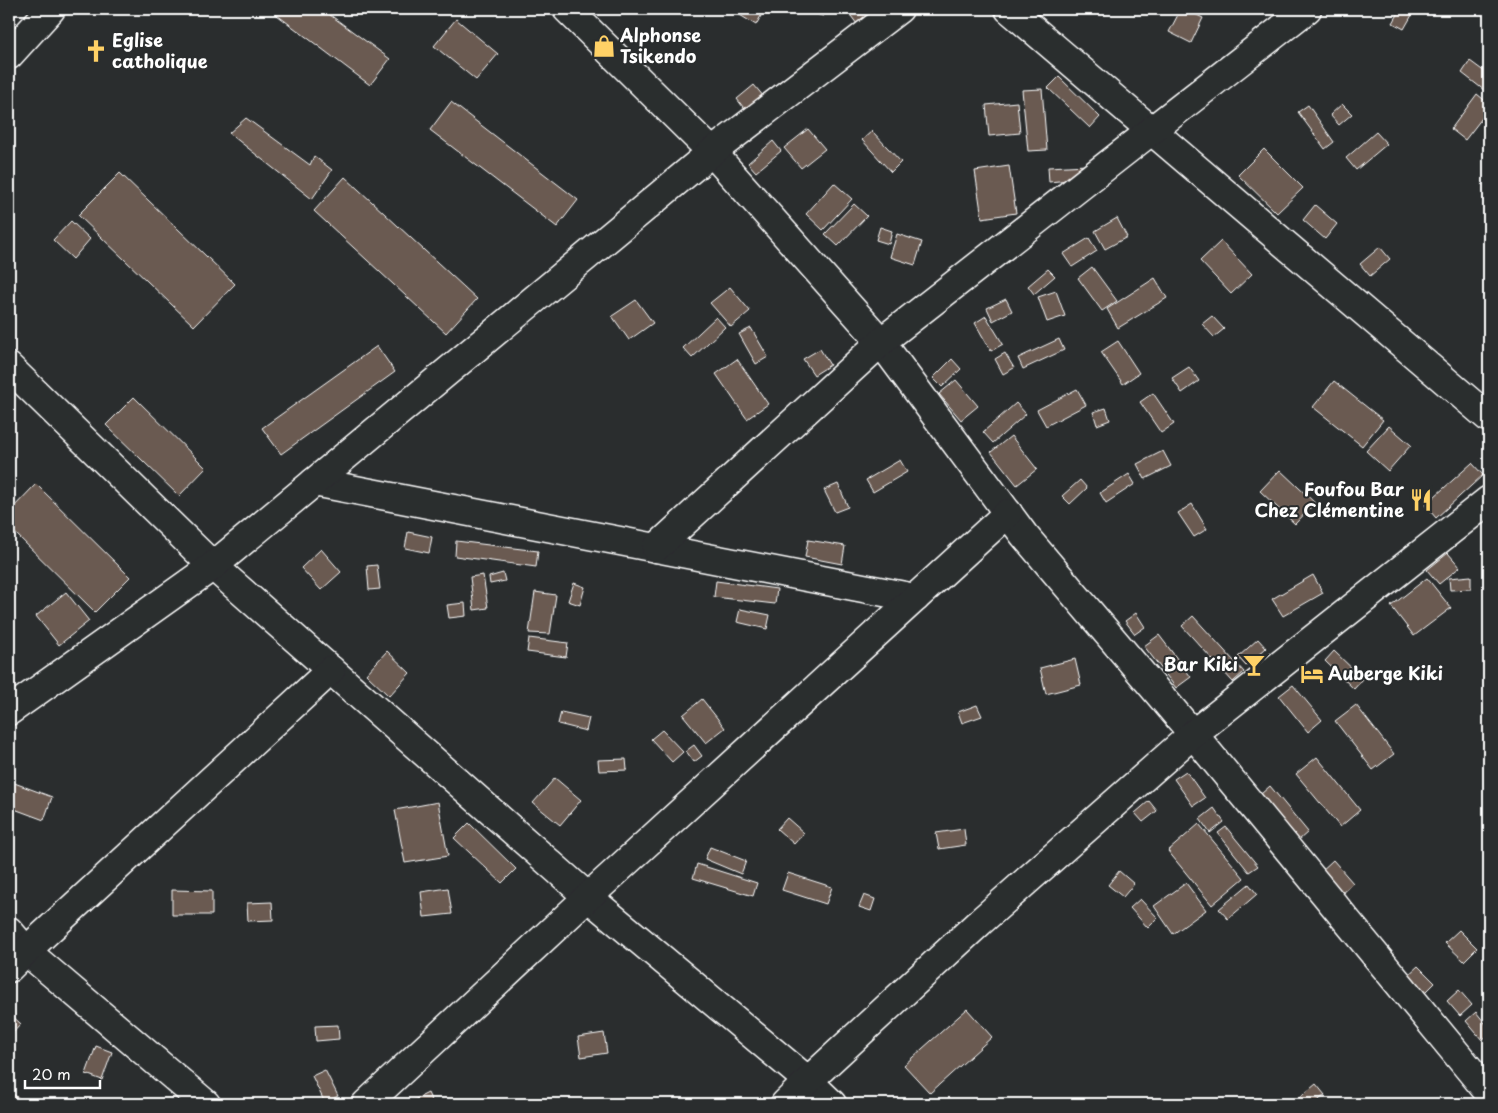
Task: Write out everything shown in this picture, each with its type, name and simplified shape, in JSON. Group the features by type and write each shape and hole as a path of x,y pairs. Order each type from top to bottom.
{"main road":[{"path":"9,55 51,9"},
{"path":"567,9 712,152 881,342 1024,535 1193,734 1489,1093"},
{"path":"9,711 213,566 712,152 899,9"},
{"path":"1009,9 1489,418"},
{"path":"656,548 881,342 1306,9"},
{"path":"9,367 213,566 588,897 808,1081 832,1104"},
{"path":"314,482 915,598"},
{"path":"785,1104 980,922 1193,734 1489,500"},
{"path":"366,1104 588,897 1008,513"},
{"path":"206,1104 14,950 331,670"}],"building":[{"path":"269,9 322,9 390,59 370,85"},
{"path":"737,9 753,9 762,14 756,25 735,12"},
{"path":"808,9 824,9 823,16 808,12"},
{"path":"853,9 875,9 857,24 848,12"},
{"path":"1181,9 1185,9 1203,18 1191,43 1169,32"},
{"path":"1401,9 1412,15 1404,29 1393,23"},
{"path":"456,19 498,54 476,80 434,46"},
{"path":"1470,61 1489,75 1489,94 1462,73"},
{"path":"1059,77 1100,117 1090,128 1048,88"},
{"path":"754,85 764,97 746,111 737,99"},
{"path":"1042,89 1047,150 1028,151 1022,90"},
{"path":"1477,94 1489,104 1489,109 1465,140 1451,129"},
{"path":"451,102 578,200 557,227 430,130"},
{"path":"1017,102 1020,133 989,136 986,105"},
{"path":"1342,104 1352,114 1339,125 1330,115"},
{"path":"1308,105 1334,142 1325,149 1298,112"},
{"path":"246,118 310,165 314,156 332,170 312,199 229,133"},
{"path":"808,129 825,149 801,168 784,148"},
{"path":"872,131 901,162 891,172 862,140"},
{"path":"1376,132 1387,144 1356,170 1346,158"},
{"path":"773,141 781,151 756,172 748,163"},
{"path":"1264,149 1303,188 1277,213 1238,175"},
{"path":"1087,165 1088,178 1049,182 1048,167"},
{"path":"1009,166 1016,213 982,218 975,171"},
{"path":"120,173 235,284 194,326 78,215"},
{"path":"345,177 477,299 446,333 314,211"},
{"path":"834,183 852,199 823,230 806,214"},
{"path":"854,204 867,216 838,246 825,234"},
{"path":"1315,205 1337,224 1325,239 1303,220"},
{"path":"1117,218 1127,237 1105,249 1095,231"},
{"path":"71,221 90,239 73,259 53,240"},
{"path":"880,227 892,231 889,244 876,240"},
{"path":"897,234 922,242 915,265 890,257"},
{"path":"1089,238 1097,251 1072,267 1063,254"},
{"path":"1221,241 1252,274 1231,294 1200,261"},
{"path":"1380,247 1390,259 1370,276 1360,264"},
{"path":"1092,267 1117,301 1102,311 1078,278"},
{"path":"1048,269 1055,276 1034,294 1028,286"},
{"path":"1155,278 1167,298 1118,328 1107,309"},
{"path":"730,287 750,311 731,327 710,303"},
{"path":"1056,291 1065,316 1047,322 1038,297"},
{"path":"1006,299 1012,311 993,321 987,308"},
{"path":"636,300 653,323 629,340 612,316"},
{"path":"986,316 1003,344 991,351 975,323"},
{"path":"1212,316 1224,329 1214,337 1202,324"},
{"path":"716,317 725,327 692,358 683,348"},
{"path":"751,328 768,357 756,364 739,334"},
{"path":"1059,339 1064,350 1023,369 1018,358"},
{"path":"1118,341 1139,373 1123,384 1101,352"},
{"path":"377,346 395,372 281,454 262,428"},
{"path":"820,349 830,365 814,375 803,359"},
{"path":"1005,353 1014,368 1003,374 995,359"},
{"path":"737,359 768,404 747,419 716,374"},
{"path":"952,359 961,369 942,387 933,378"},
{"path":"1189,367 1199,381 1182,393 1172,378"},
{"path":"956,380 978,406 961,420 939,394"},
{"path":"1334,381 1383,420 1362,446 1313,407"},
{"path":"1077,389 1086,405 1046,426 1037,410"},
{"path":"1153,393 1174,424 1161,433 1140,402"},
{"path":"134,397 206,468 179,496 106,425"},
{"path":"1016,403 1026,414 993,443 983,432"},
{"path":"1106,408 1110,420 1097,425 1093,412"},
{"path":"1389,426 1411,445 1388,471 1366,451"},
{"path":"1011,436 1037,469 1017,485 991,452"},
{"path":"1163,451 1171,466 1145,479 1137,464"},
{"path":"900,460 907,472 873,492 866,480"},
{"path":"1472,463 1483,475 1436,518 1425,505"},
{"path":"1280,470 1315,503 1295,524 1260,491"},
{"path":"1129,474 1135,484 1106,503 1100,493"},
{"path":"1080,480 1087,488 1070,504 1062,496"},
{"path":"36,484 130,577 95,612 9,527 9,512"},
{"path":"838,484 848,507 835,512 824,490"},
{"path":"1192,504 1207,529 1194,537 1178,513"},
{"path":"408,532 432,537 429,553 405,548"},
{"path":"808,540 845,546 842,564 805,557"},
{"path":"456,541 538,551 536,567 455,556"},
{"path":"321,549 341,572 321,590 301,568"},
{"path":"1448,553 1460,567 1439,584 1427,570"},
{"path":"377,565 380,589 369,590 367,566"},
{"path":"503,573 505,581 490,584 489,577"},
{"path":"483,575 488,608 474,610 470,577"},
{"path":"1313,575 1323,593 1283,616 1272,599"},
{"path":"1471,576 1471,589 1450,590 1449,578"},
{"path":"1427,578 1451,608 1414,636 1391,606"},
{"path":"716,581 777,589 775,604 714,597"},
{"path":"574,583 585,587 580,605 568,601"},
{"path":"66,592 89,621 59,645 36,616"},
{"path":"535,592 556,595 550,634 529,633"},
{"path":"465,603 466,616 449,618 447,605"},
{"path":"740,609 770,615 767,629 737,622"},
{"path":"1136,613 1145,627 1135,634 1125,621"},
{"path":"1193,616 1244,672 1233,682 1182,626"},
{"path":"1159,635 1191,677 1176,688 1144,646"},
{"path":"529,638 568,643 566,657 527,652"},
{"path":"1258,639 1266,648 1246,666 1238,657"},
{"path":"387,651 410,673 389,696 366,674"},
{"path":"1334,651 1363,679 1354,689 1325,661"},
{"path":"1075,659 1081,685 1046,694 1040,668"},
{"path":"1293,685 1322,720 1308,732 1279,696"},
{"path":"702,699 725,728 706,743 683,715"},
{"path":"977,705 982,716 962,723 958,712"},
{"path":"1356,705 1394,754 1373,770 1335,721"},
{"path":"561,712 589,718 586,731 558,724"},
{"path":"662,730 683,752 672,762 651,739"},
{"path":"694,745 702,756 694,762 686,751"},
{"path":"1317,757 1360,810 1340,827 1296,774"},
{"path":"626,759 627,770 599,771 598,760"},
{"path":"1186,771 1205,798 1193,806 1174,779"},
{"path":"555,778 581,800 560,825 533,803"},
{"path":"9,781 52,797 44,820 9,807"},
{"path":"1270,786 1308,832 1299,840 1261,794"},
{"path":"1149,801 1157,811 1143,822 1135,813"},
{"path":"438,802 448,856 405,863 395,810"},
{"path":"1214,808 1224,822 1210,833 1200,819"},
{"path":"787,818 804,833 794,844 777,829"},
{"path":"469,823 516,869 502,883 454,838"},
{"path":"1199,824 1244,878 1212,905 1168,851"},
{"path":"1226,827 1258,866 1249,872 1218,833"},
{"path":"964,829 966,845 939,849 936,833"},
{"path":"710,847 746,861 741,874 705,859"},
{"path":"1333,860 1353,883 1339,896 1319,873"},
{"path":"697,864 757,883 753,896 693,878"},
{"path":"1119,871 1134,884 1123,897 1108,885"},
{"path":"788,873 832,887 826,904 782,890"},
{"path":"1186,883 1206,910 1173,934 1154,906"},
{"path":"1249,884 1257,894 1228,919 1219,909"},
{"path":"448,888 452,914 424,917 421,892"},
{"path":"172,890 212,891 212,915 172,915"},
{"path":"864,895 875,899 871,911 859,907"},
{"path":"1140,899 1158,918 1148,928 1130,908"},
{"path":"272,902 273,920 248,921 247,903"},
{"path":"1459,930 1477,948 1464,961 1445,943"},
{"path":"1418,966 1435,983 1424,994 1407,976"},
{"path":"1459,990 1472,1005 1460,1016 1447,1001"},
{"path":"967,1009 992,1037 930,1093 904,1065"},
{"path":"1476,1012 1489,1028 1489,1034 1482,1040 1466,1021"},
{"path":"9,1013 21,1024 9,1037"},
{"path":"338,1025 339,1039 316,1041 315,1026"},
{"path":"604,1033 607,1053 581,1057 578,1037"},
{"path":"96,1046 112,1052 102,1080 86,1074"},
{"path":"325,1070 338,1096 325,1103 312,1076"},
{"path":"1316,1084 1325,1095 1314,1104 1292,1104"},
{"path":"428,1093 433,1104 416,1104 414,1100"},
{"path":"13,1094 27,1104 9,1104"}],"place":[{"name":"Alphonse Tsikendo","path":"604,46"},
{"name":"Eglise catholique","path":"96,51"},
{"name":"Foufou Bar Chez Clémentine","path":"1421,500"},
{"name":"Bar Kiki","path":"1254,665"},
{"name":"Auberge Kiki","path":"1312,674"}]}
